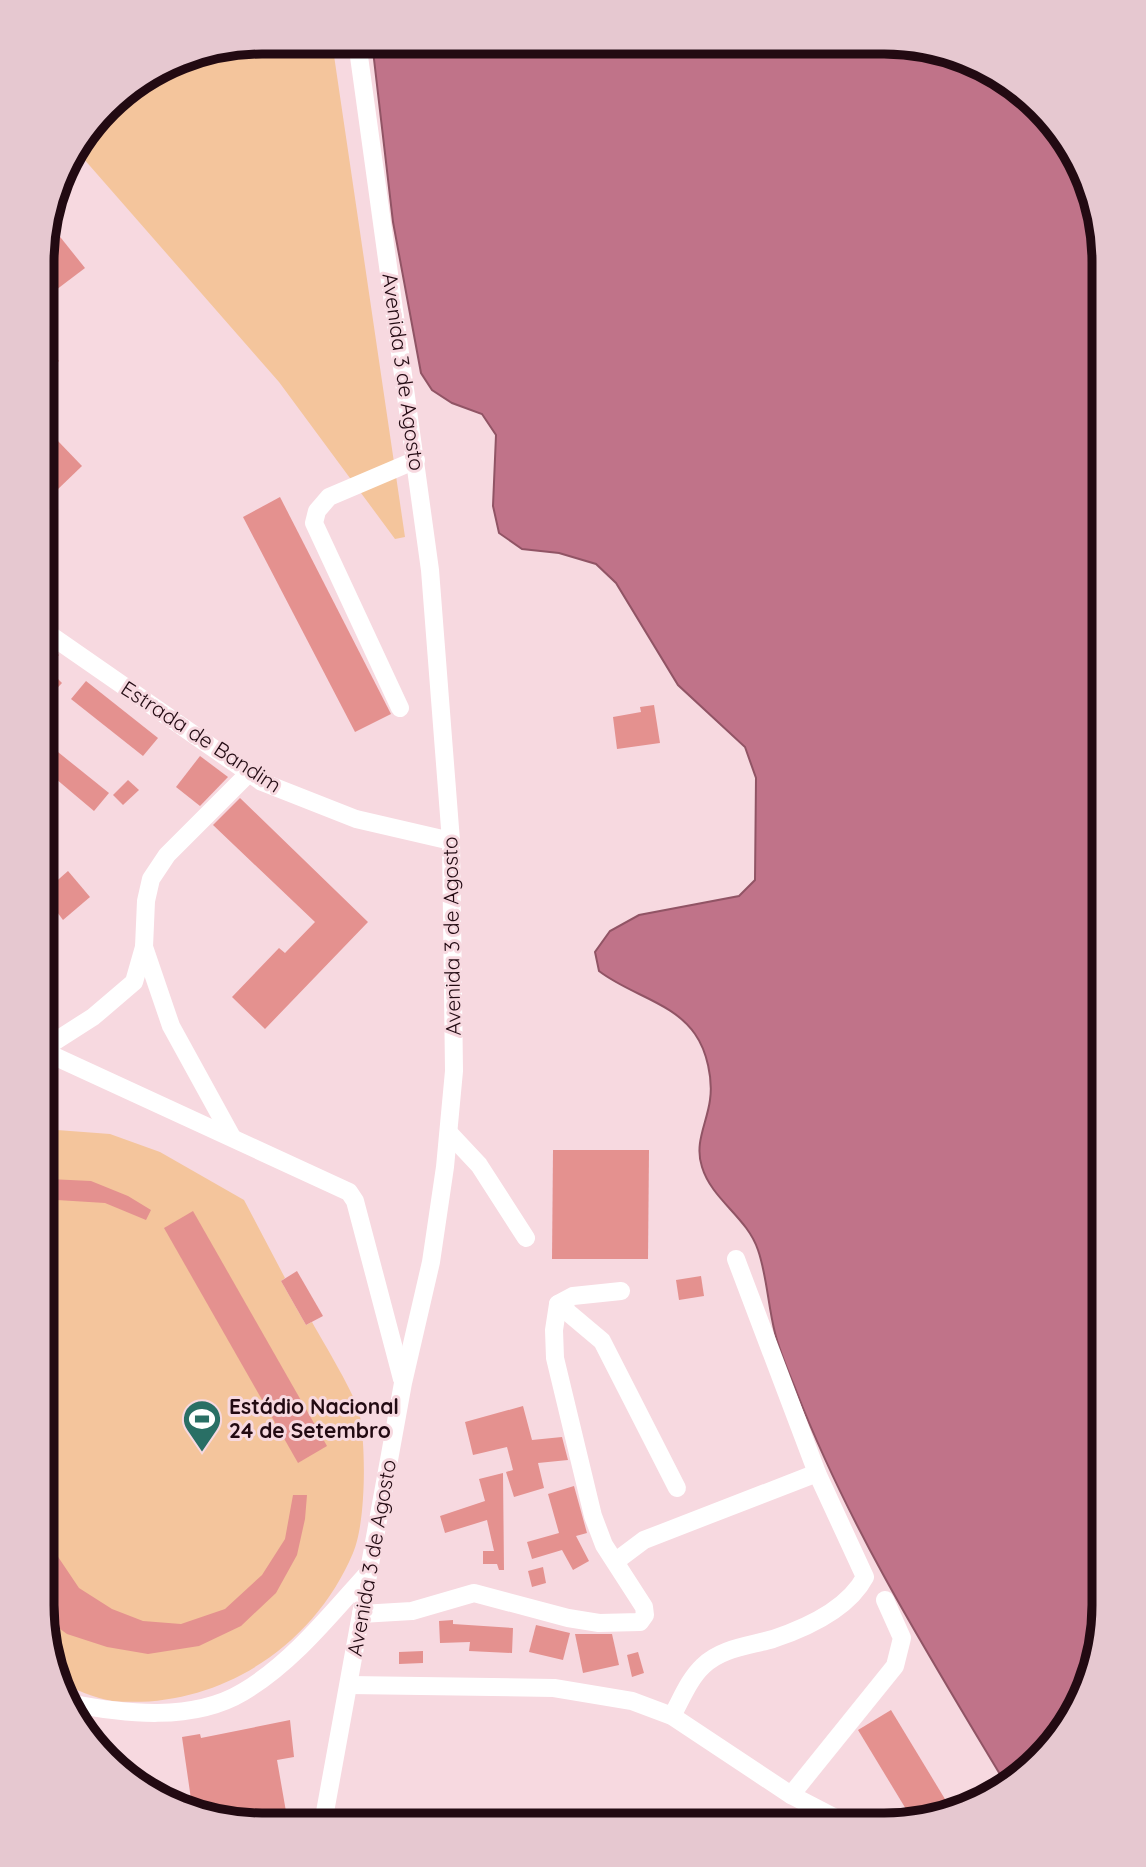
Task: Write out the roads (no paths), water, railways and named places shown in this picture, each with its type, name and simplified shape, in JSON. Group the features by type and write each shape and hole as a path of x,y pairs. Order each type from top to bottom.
{"street":[{"name":"Avenida 3 de Agosto","path":"325,1813 403,1383 431,1262 449,1133 454,1070 451,841 430,570 359,54"},
{"path":"400,708 314,523 317,511 329,497 416,460"},
{"name":"Estrada de Bandim","path":"54,641 248,774 280,791 345,815 451,841"},
{"path":"54,1043 93,1017 134,982 144,947 146,901 151,879 167,855 248,774"},
{"path":"144,947 171,1026 232,1137"},
{"path":"54,1055 349,1192 355,1201 403,1383"},
{"path":"449,1133 479,1165 526,1238"},
{"path":"671,1716 703,1665 728,1650 774,1638 818,1620 860,1587 865,1577 817,1473 736,1259"},
{"path":"558,1304 573,1296 621,1291"},
{"path":"558,1304 602,1341 677,1488"},
{"path":"361,1614 412,1611 474,1593 568,1618 634,1624 645,1615 645,1607 604,1545 593,1516 555,1358 554,1331 558,1304"},
{"path":"616,1561 644,1540 817,1473"},
{"path":"80,1704 153,1714 201,1708 242,1693 279,1666 318,1629 368,1573"},
{"path":"791,1795 895,1666 902,1638 885,1600"},
{"path":"349,1685 554,1688 632,1701 671,1716 791,1795 826,1813"}],"place":[{"name":"Estádio Nacional 24 de Setembro","path":"202,1453"}]}
